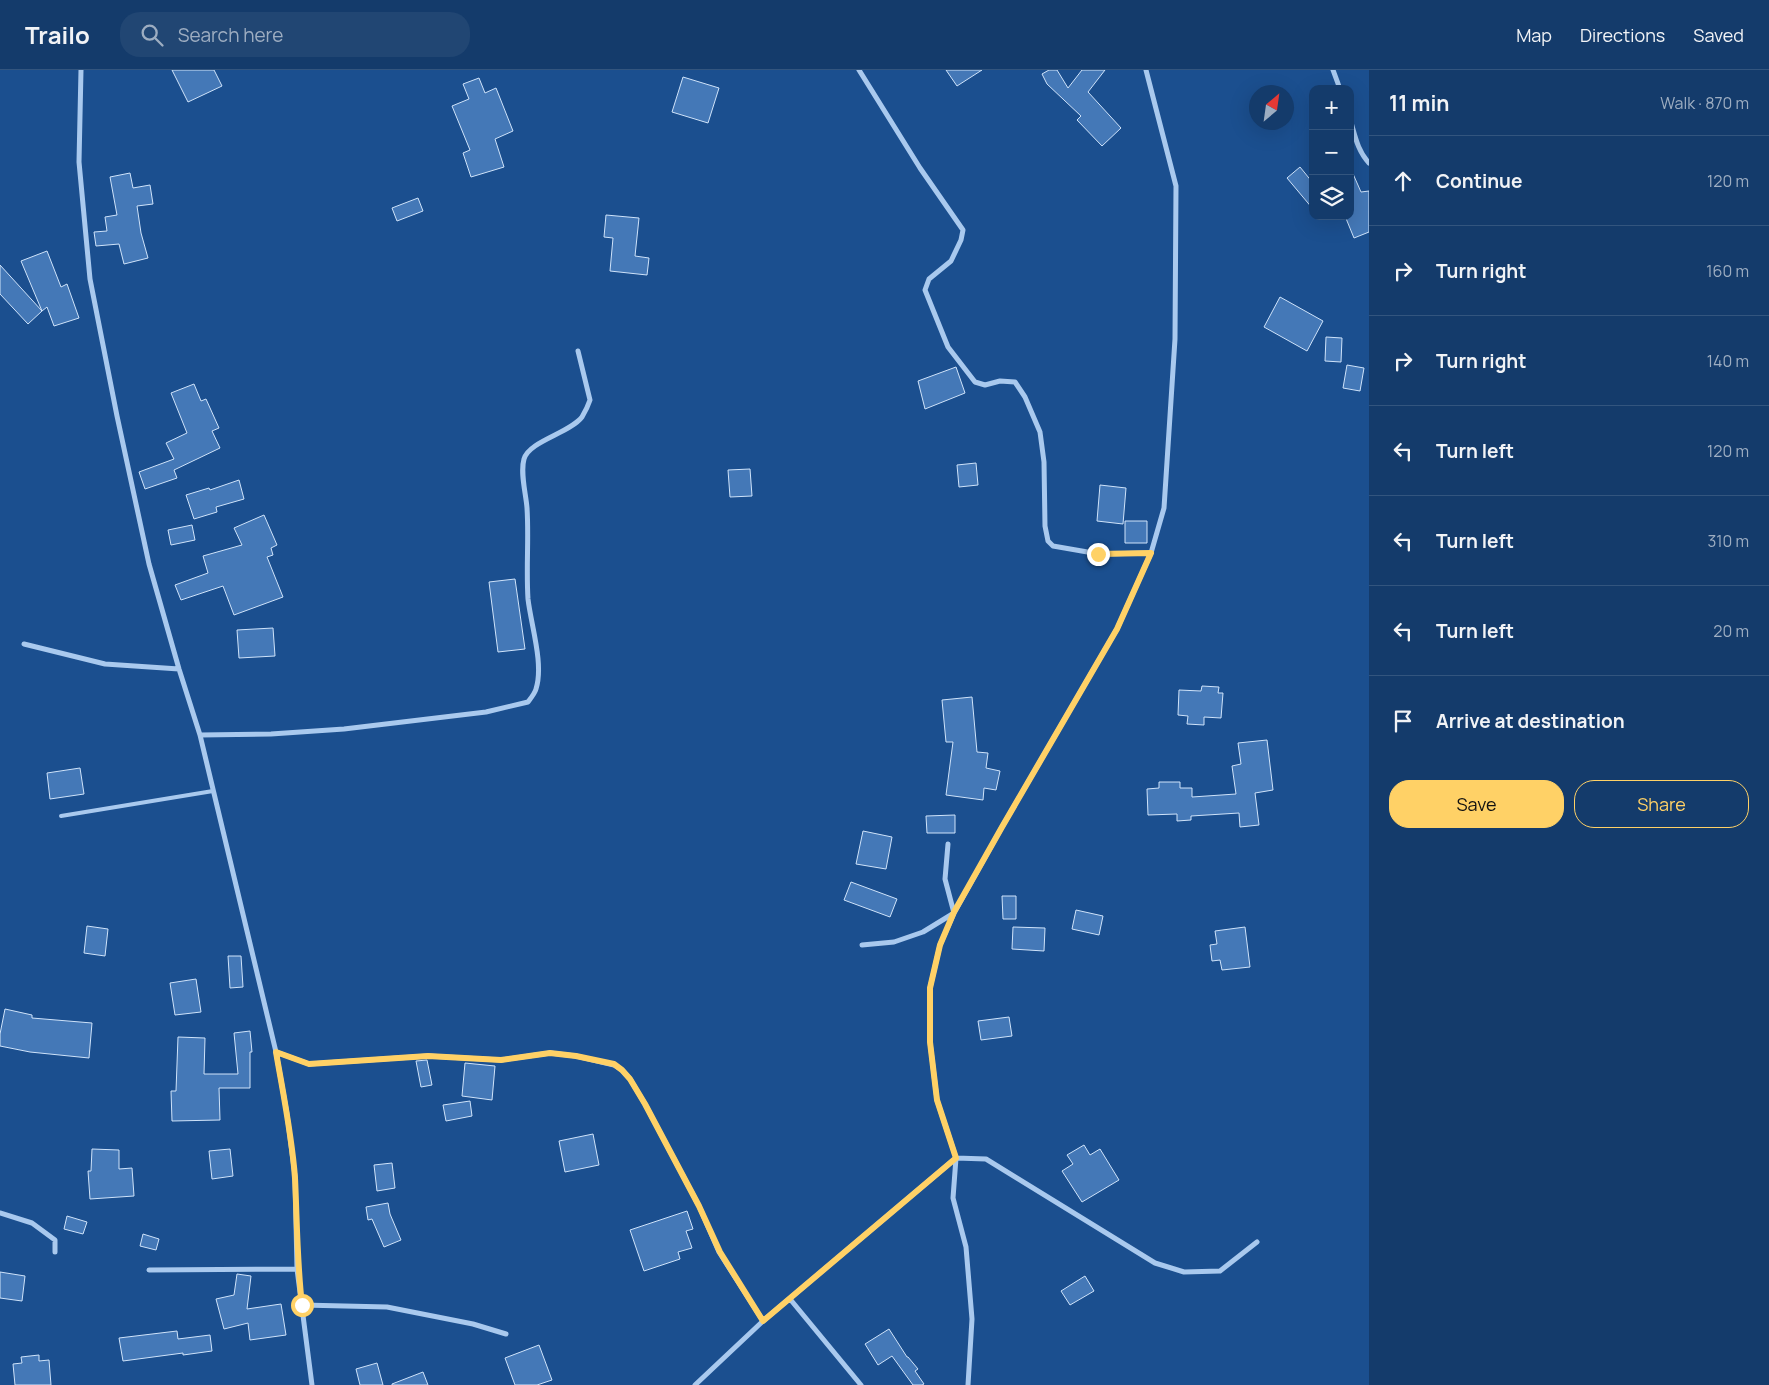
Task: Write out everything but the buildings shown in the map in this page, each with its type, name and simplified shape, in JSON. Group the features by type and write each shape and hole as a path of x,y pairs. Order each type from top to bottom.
{"street":[{"path":"81,70 79,162 90,279 149,564 200,735 276,1052 295,1176 297,1268 312,1385"},
{"path":"858,70 962,230 961,240 951,261 929,279 925,290 948,347 975,382 985,385 1000,381 1015,382 1025,396 1040,432 1044,462 1045,526 1048,541 1052,546 1098,554 1151,553"},
{"path":"968,1385 972,1319 966,1247 953,1198 956,1158 937,1100 930,1042 930,988 940,945 954,912 1117,629 1151,553 1164,508 1175,339 1176,186 1146,70"},
{"path":"1333,70 1339,85"},
{"path":"1353,130 1358,148 1369,163"},
{"path":"200,735 271,734 344,729 486,712 528,702 536,690 538,652 531,624 528,599 528,536 524,458 538,444 569,428 581,418 590,400 578,351"},
{"path":"24,644 105,664 179,669"},
{"path":"948,844 945,879 954,912"},
{"path":"862,945 894,942 923,932 954,912"},
{"path":"276,1052 309,1064 428,1056 501,1060 550,1053 614,1064 622,1070 640,1096 699,1206 720,1252 763,1321"},
{"path":"695,1385 763,1321 956,1158 986,1158 1155,1263 1184,1272 1220,1271 1257,1242"},
{"path":"0,1212 32,1223 55,1240 55,1252"},
{"path":"149,1270 297,1268"},
{"path":"790,1298 860,1385"},
{"path":"302,1305 388,1307 473,1324 506,1334"}],"lane":[{"path":"61,816 214,791"}],"route":[{"path":"302,1305 297,1268 295,1176 276,1052 309,1064 428,1056 501,1060 550,1053 614,1064 630,1079 645,1104 699,1206 720,1252 763,1321 956,1158 937,1100 930,1042 930,988 940,945 954,912 1117,629 1151,553 1098,554"}]}
